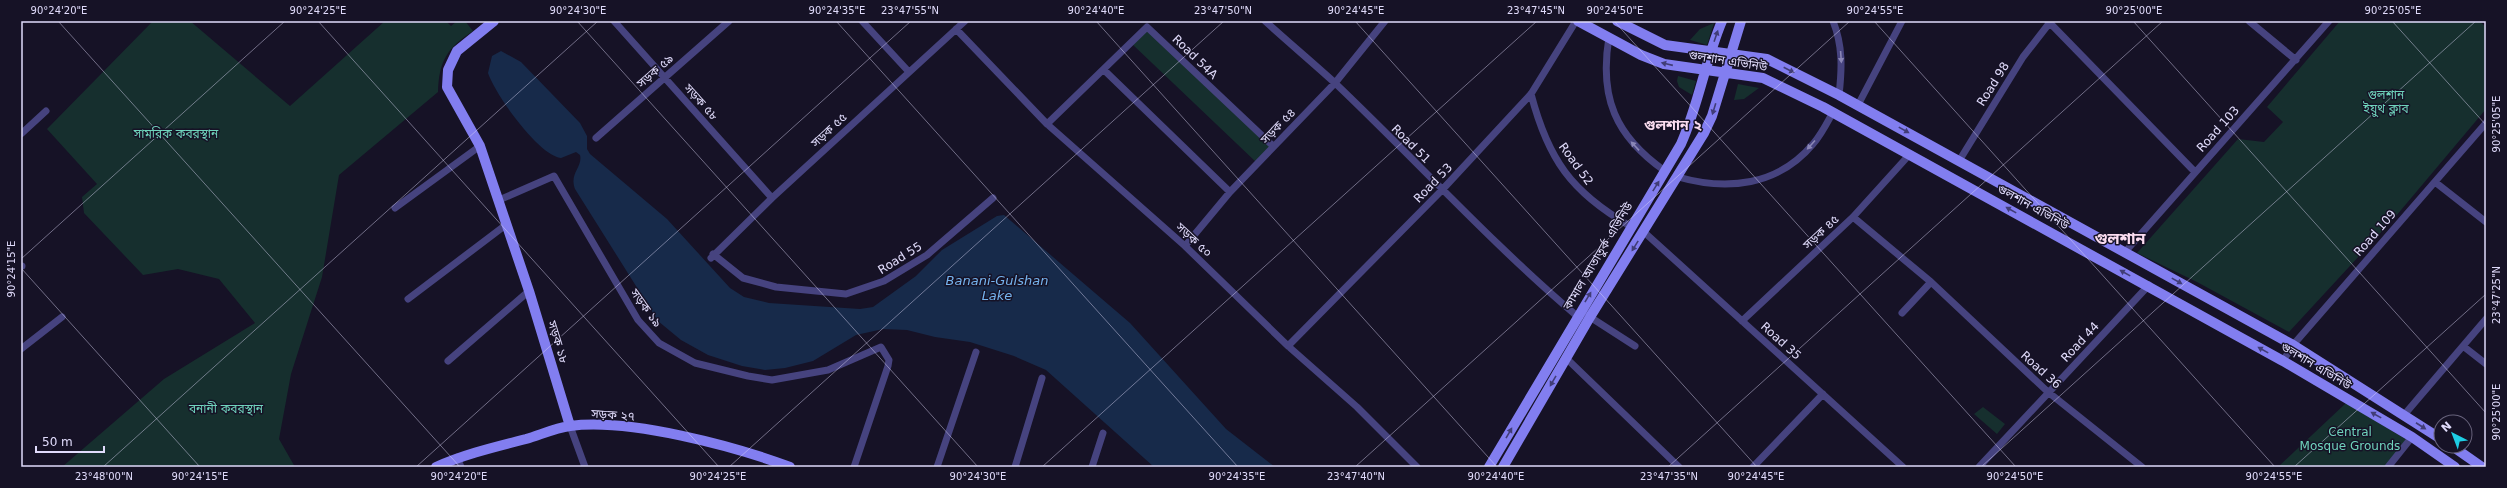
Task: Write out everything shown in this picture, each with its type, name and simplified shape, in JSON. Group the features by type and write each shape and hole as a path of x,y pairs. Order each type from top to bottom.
{"main road":[{"name":"সড়ক ১৮","path":"494,21 457,51 448,70 447,87 480,146 529,291 570,426"},
{"name":"গুলশান এভিনিউ","path":"1577,21 1641,55 1664,64 1767,79 1833,112 2283,360 2412,437 2455,467"},
{"name":"গুলশান এভিনিউ","path":"1616,21 1665,45 1767,59 1839,95 2293,346 2433,434"},
{"name":"কামাল আতাতুর্ক এভিনিউ","path":"1489,467 1688,130 1711,51 1722,21"},
{"name":"কামাল আতাতুর্ক এভিনিউ","path":"1503,467 1590,317 1678,177 1708,125 1741,21"},
{"name":"সড়ক ২৭","path":"436,467 459,462 570,426 614,426 666,433 761,456 790,467"},
{"path":"2463,454 2482,467"}],"street":[{"name":"সড়ক ৫৮","path":"614,21 772,198"},
{"name":"সড়ক ৫৯","path":"596,138 729,21"},
{"path":"862,21 909,72"},
{"name":"সড়ক ৫৫","path":"712,256 772,198 965,21"},
{"name":"Road 51","path":"1265,21 1335,83 1542,287 1577,316"},
{"name":"সড়ক ৫৪","path":"1185,246 1230,192 1335,83 1385,21"},
{"name":"Road 53","path":"1288,346 1442,190 1531,94 1577,21"},
{"path":"1833,21 1840,45 1842,62 1839,95"},
{"path":"1858,105 1902,21"},
{"path":"2249,21 2296,60"},
{"name":"Road 103","path":"2125,252 2329,21"},
{"path":"2050,22 2195,172"},
{"name":"Road 98","path":"1958,161 2023,57 2050,22"},
{"name":"Road 54A","path":"1047,124 1104,70 1147,26 1273,146"},
{"name":"সড়ক ৫০","path":"956,29 1047,124 1185,246 1288,346 1357,407 1417,467"},
{"path":"1608,37 1606,79 1613,111 1629,140 1639,151 1665,170"},
{"path":"1104,70 1230,192"},
{"name":"Road 52","path":"1531,94 1542,133 1566,173 1584,195 1605,212 1630,226"},
{"path":"21,134 46,110"},
{"path":"1678,177 1714,185 1751,182 1768,176 1785,168 1813,144 1833,112"},
{"name":"Road 109","path":"2283,360 2293,346 2486,123"},
{"path":"395,208 480,146"},
{"name":"সড়ক ৪৫","path":"1742,321 1853,217 1910,154"},
{"name":"সড়ক ১৯","path":"499,200 554,176 638,320 659,343 695,363 748,376 772,380 828,370 881,347 889,360 888,366 854,467"},
{"path":"2435,182 2486,222"},
{"name":"Road 55","path":"712,256 743,278 776,287 846,294 884,281 927,255 993,198"},
{"name":"Road 36","path":"1853,217 1931,282 2048,392 2142,467"},
{"path":"408,299 507,224"},
{"name":"Road 35","path":"1644,232 1903,467"},
{"path":"1902,313 1931,282"},
{"name":"Road 44","path":"1979,467 2149,285"},
{"path":"448,361 529,291"},
{"path":"21,349 62,317"},
{"path":"1590,317 1635,346"},
{"path":"2404,415 2486,319"},
{"path":"2463,346 2486,364"},
{"path":"937,467 976,352"},
{"path":"1566,358 1679,467"},
{"path":"1015,467 1042,378"},
{"path":"1753,467 1823,394"},
{"name":"সড়ক ১৮","path":"570,426 585,467"},
{"path":"1092,467 1103,433"},
{"path":"2388,467 2412,437"}],"green space":[{"path":"153,21 190,21 290,106 385,21 446,21 451,26 457,21 465,21 473,31 457,43 446,56 440,72 438,92 339,175 322,277 291,374 279,439 295,467 62,467 164,379 255,323 219,279 178,269 143,275 84,213 82,197 97,184 47,129"},
{"name":"গুলশান ইয়ুথ ক্লাব","path":"2340,21 2479,21 2486,27 2486,109 2396,216 2289,332 2197,282 2137,253 2238,139 2264,142 2283,122 2267,107"},
{"path":"1714,23 1707,45 1690,40 1700,29"},
{"path":"1147,27 1273,146 1257,163 1131,43"},
{"path":"1678,76 1696,81 1692,95 1679,87 1677,81"},
{"path":"1738,84 1759,88 1744,99 1734,100"},
{"name":"Central Mosque Grounds","path":"2346,403 2407,440 2386,467 2278,467"},
{"path":"1983,407 2005,424 1997,434 1974,414"}],"water":[{"name":"Banani-Gulshan Lake","path":"501,51 521,62 580,123 587,136 587,149 590,154 667,219 730,288 744,297 769,303 860,309 873,307 916,276 942,250 997,216 1004,215 1130,323 1226,429 1275,467 1154,467 1046,370 1014,356 970,342 935,337 907,330 883,329 856,335 813,361 785,368 765,370 742,366 708,355 681,340 658,321 575,189 574,179 580,163 580,155 576,152 561,158 552,154 541,146 518,122 499,95 488,73 492,56"}],"district":[{"name":"গুলশান ২","path":"1673,125"},
{"name":"গুলশান","path":"2120,238"}],"park label":[{"name":"সামরিক কবরস্থান","path":"176,134"},
{"name":"বনানী কবরস্থান","path":"226,409"}]}
